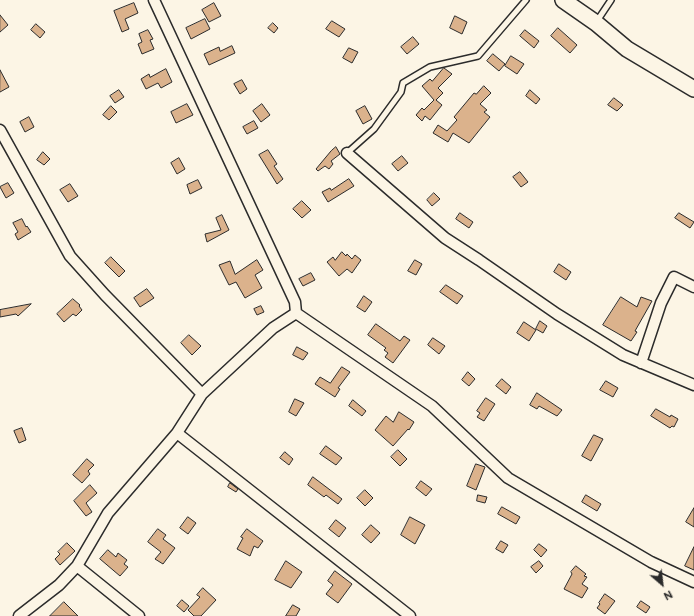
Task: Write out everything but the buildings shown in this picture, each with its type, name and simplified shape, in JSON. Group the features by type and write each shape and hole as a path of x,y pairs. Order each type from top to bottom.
{"street":[{"path":"154,0 292,295 295,302 296,313"},
{"path":"563,0 596,23 627,49 694,90"},
{"path":"0,130 70,256 105,295 202,394"},
{"path":"347,153 445,238 557,314 622,355 694,385"},
{"path":"641,363 661,303 674,277 694,287"},
{"path":"19,616 58,585 77,566 108,513 177,433 202,394 273,328 296,313"},
{"path":"296,313 432,406 508,478 650,562 694,582"},
{"path":"177,433 410,616"},
{"path":"77,566 139,616"}],"lane":[{"path":"347,153 374,129 401,92 403,83 430,67 478,56 526,0"},
{"path":"596,23 611,0"}]}
